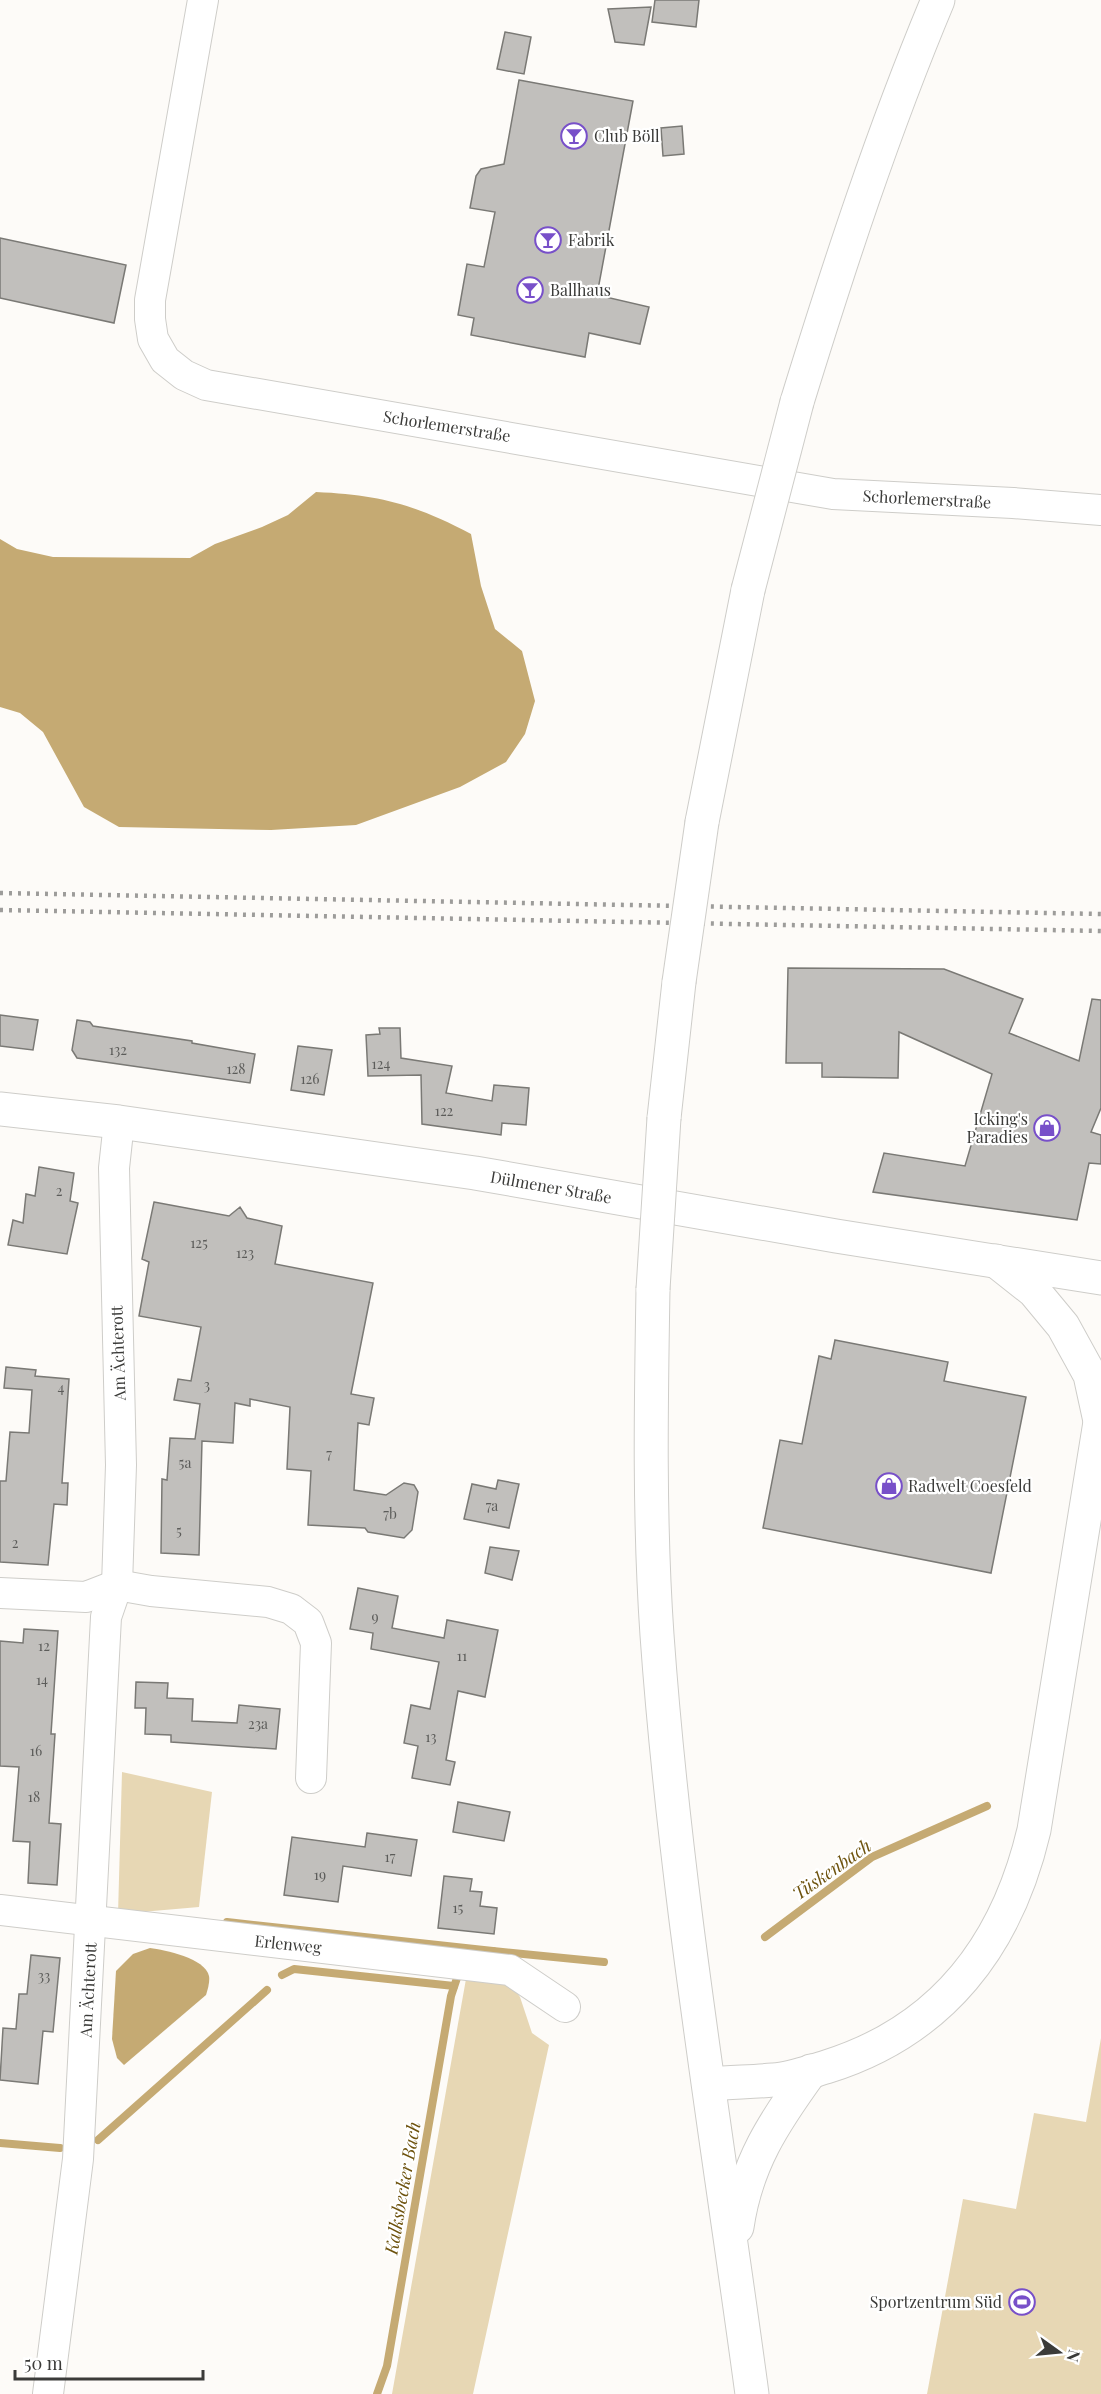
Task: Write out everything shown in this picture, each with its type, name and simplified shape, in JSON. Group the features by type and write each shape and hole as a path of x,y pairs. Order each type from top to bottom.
{"main road":[{"path":"752,2394 672,1794 657,1634 650,1483 653,1289 664,1118 679,982 702,822 748,590 771,495 834,280 871,173 937,1"},
{"name":"Dülmener Straße","path":"0,1108 118,1122 475,1173 836,1236 1101,1278"},
{"path":"996,1261 1034,1291 1063,1326 1090,1375 1101,1421"},
{"path":"710,2084 775,2080 811,2072 878,2047 926,2016 951,1993 982,1956 1009,1909 1027,1862 1101,1416"},
{"path":"733,2255 741,2199 757,2154 787,2104 811,2072"}],"street":[{"name":"Schorlemerstraße","path":"203,0 150,300 153,339 165,360 184,375 206,385 276,398 561,445 833,494 1101,510"},
{"name":"Am Ächterott","path":"48,2394 78,2159 106,1617 117,1586 121,1466 114,1168 118,1122"},
{"path":"0,1593 86,1597 117,1586 268,1602 291,1609 308,1622 316,1643 311,1778"},
{"name":"Erlenweg","path":"0,1910 510,1970 565,2007"}],"shaded area":[{"path":"316,492 339,493 396,503 432,515 471,534 481,586 495,629 522,651 535,701 525,734 506,762 460,787 356,825 271,830 119,827 84,807 43,732 20,713 0,707 0,539 17,549 53,557 190,558 215,544 288,515"},
{"path":"122,1772 212,1792 199,1907 118,1914"},
{"path":"150,1948 184,1956 200,1964 209,1976 208,1988 206,1995 124,2065 117,2058 112,2039 116,1971 133,1954"},
{"path":"466,1979 509,1982 520,1997 532,2033 549,2045 473,2394 392,2394"},
{"name":"Sportzentrum Süd","path":"1101,2038 1101,2394 927,2394 963,2199 1016,2209 1034,2113 1086,2122"}],"building":[{"path":"655,0 699,0 696,27 652,22"},
{"path":"651,7 644,45 615,42 608,9"},
{"path":"505,32 531,37 524,74 497,69"},
{"name":"Fabrik","path":"519,80 633,101 597,295 649,307 640,344 589,333 585,357 471,335 474,318 458,315 467,264 484,267 495,212 470,208 476,176 481,169 504,164"},
{"path":"682,126 684,154 663,156 661,128"},
{"path":"0,238 126,265 114,323 0,298"},
{"path":"788,968 944,969 1023,999 1009,1033 1079,1061 1092,999 1101,1000 1101,1108 1091,1132 1101,1135 1101,1164 1089,1163 1077,1220 873,1192 884,1153 965,1166 992,1074 899,1032 898,1078 822,1077 822,1063 786,1063"},
{"path":"0,1015 38,1020 33,1050 0,1046"},
{"path":"77,1020 90,1022 93,1026 192,1041 192,1043 255,1054 250,1083 77,1058 72,1050"},
{"path":"379,1028 400,1028 401,1058 452,1066 446,1093 492,1101 494,1085 529,1088 526,1125 502,1123 501,1135 422,1124 421,1075 368,1076 366,1035 380,1034"},
{"path":"298,1046 332,1050 324,1095 291,1090"},
{"path":"39,1167 74,1173 70,1201 78,1203 67,1254 8,1245 13,1220 23,1223 26,1194 35,1196"},
{"path":"154,1202 229,1216 240,1207 247,1218 282,1226 275,1264 373,1283 351,1394 374,1398 369,1425 358,1423 354,1490 386,1495 404,1483 414,1485 418,1492 412,1530 404,1538 368,1532 365,1528 308,1525 311,1471 287,1469 290,1407 250,1399 250,1406 235,1403 233,1443 202,1441 199,1555 161,1553 162,1479 167,1480 170,1438 195,1439 200,1404 174,1400 178,1379 191,1381 201,1327 139,1316 149,1262 142,1259"},
{"name":"Radwelt Coesfeld","path":"835,1340 948,1362 944,1381 1026,1397 991,1573 763,1528 780,1440 802,1444 819,1356 831,1359"},
{"path":"6,1367 36,1370 35,1376 69,1379 62,1483 68,1483 67,1505 54,1504 48,1565 0,1562 0,1481 6,1481 10,1432 29,1433 32,1390 4,1388"},
{"path":"498,1480 519,1484 509,1528 464,1519 472,1484 496,1489"},
{"path":"490,1547 519,1551 512,1580 485,1573"},
{"path":"358,1588 398,1596 392,1628 444,1638 447,1620 498,1630 485,1697 458,1691 446,1760 455,1762 450,1785 412,1778 418,1746 404,1743 411,1705 430,1709 439,1662 371,1649 373,1633 350,1629"},
{"path":"24,1629 58,1631 51,1734 55,1734 49,1823 61,1824 57,1885 28,1883 30,1842 13,1841 19,1767 0,1766 0,1641 23,1643"},
{"path":"136,1682 168,1683 167,1698 193,1699 192,1721 237,1723 239,1705 280,1709 276,1749 171,1742 171,1735 145,1734 146,1708 135,1708"},
{"path":"458,1802 510,1812 504,1841 453,1832"},
{"path":"367,1833 417,1840 411,1876 343,1866 338,1902 284,1895 292,1837 365,1847"},
{"path":"444,1876 472,1879 470,1891 482,1892 480,1906 497,1908 494,1934 438,1928"},
{"path":"31,1955 60,1958 53,2032 43,2031 38,2084 0,2080 3,2028 16,2029 19,1994 27,1994"}],"waterway":[{"name":"Tüskenbach","path":"765,1937 872,1857 987,1806"},
{"path":"227,1922 493,1951"},
{"path":"489,1953 493,1951 604,1962"},
{"path":"282,1975 294,1969 454,1986"},
{"name":"Kalksbecker Bach","path":"377,2394 387,2366 451,1996 457,1978"},
{"path":"98,2140 267,1990"},
{"path":"0,2143 60,2148"}],"railway":[{"path":"0,893 1101,914"},
{"path":"0,910 1101,931"}],"place":[{"name":"Club Böll","path":"574,136"},
{"name":"Fabrik","path":"548,240"},
{"name":"Ballhaus","path":"530,290"},
{"name":"Icking's Paradies","path":"1047,1128"},
{"name":"Radwelt Coesfeld","path":"889,1486"},
{"name":"Sportzentrum Süd","path":"1022,2302"}]}
